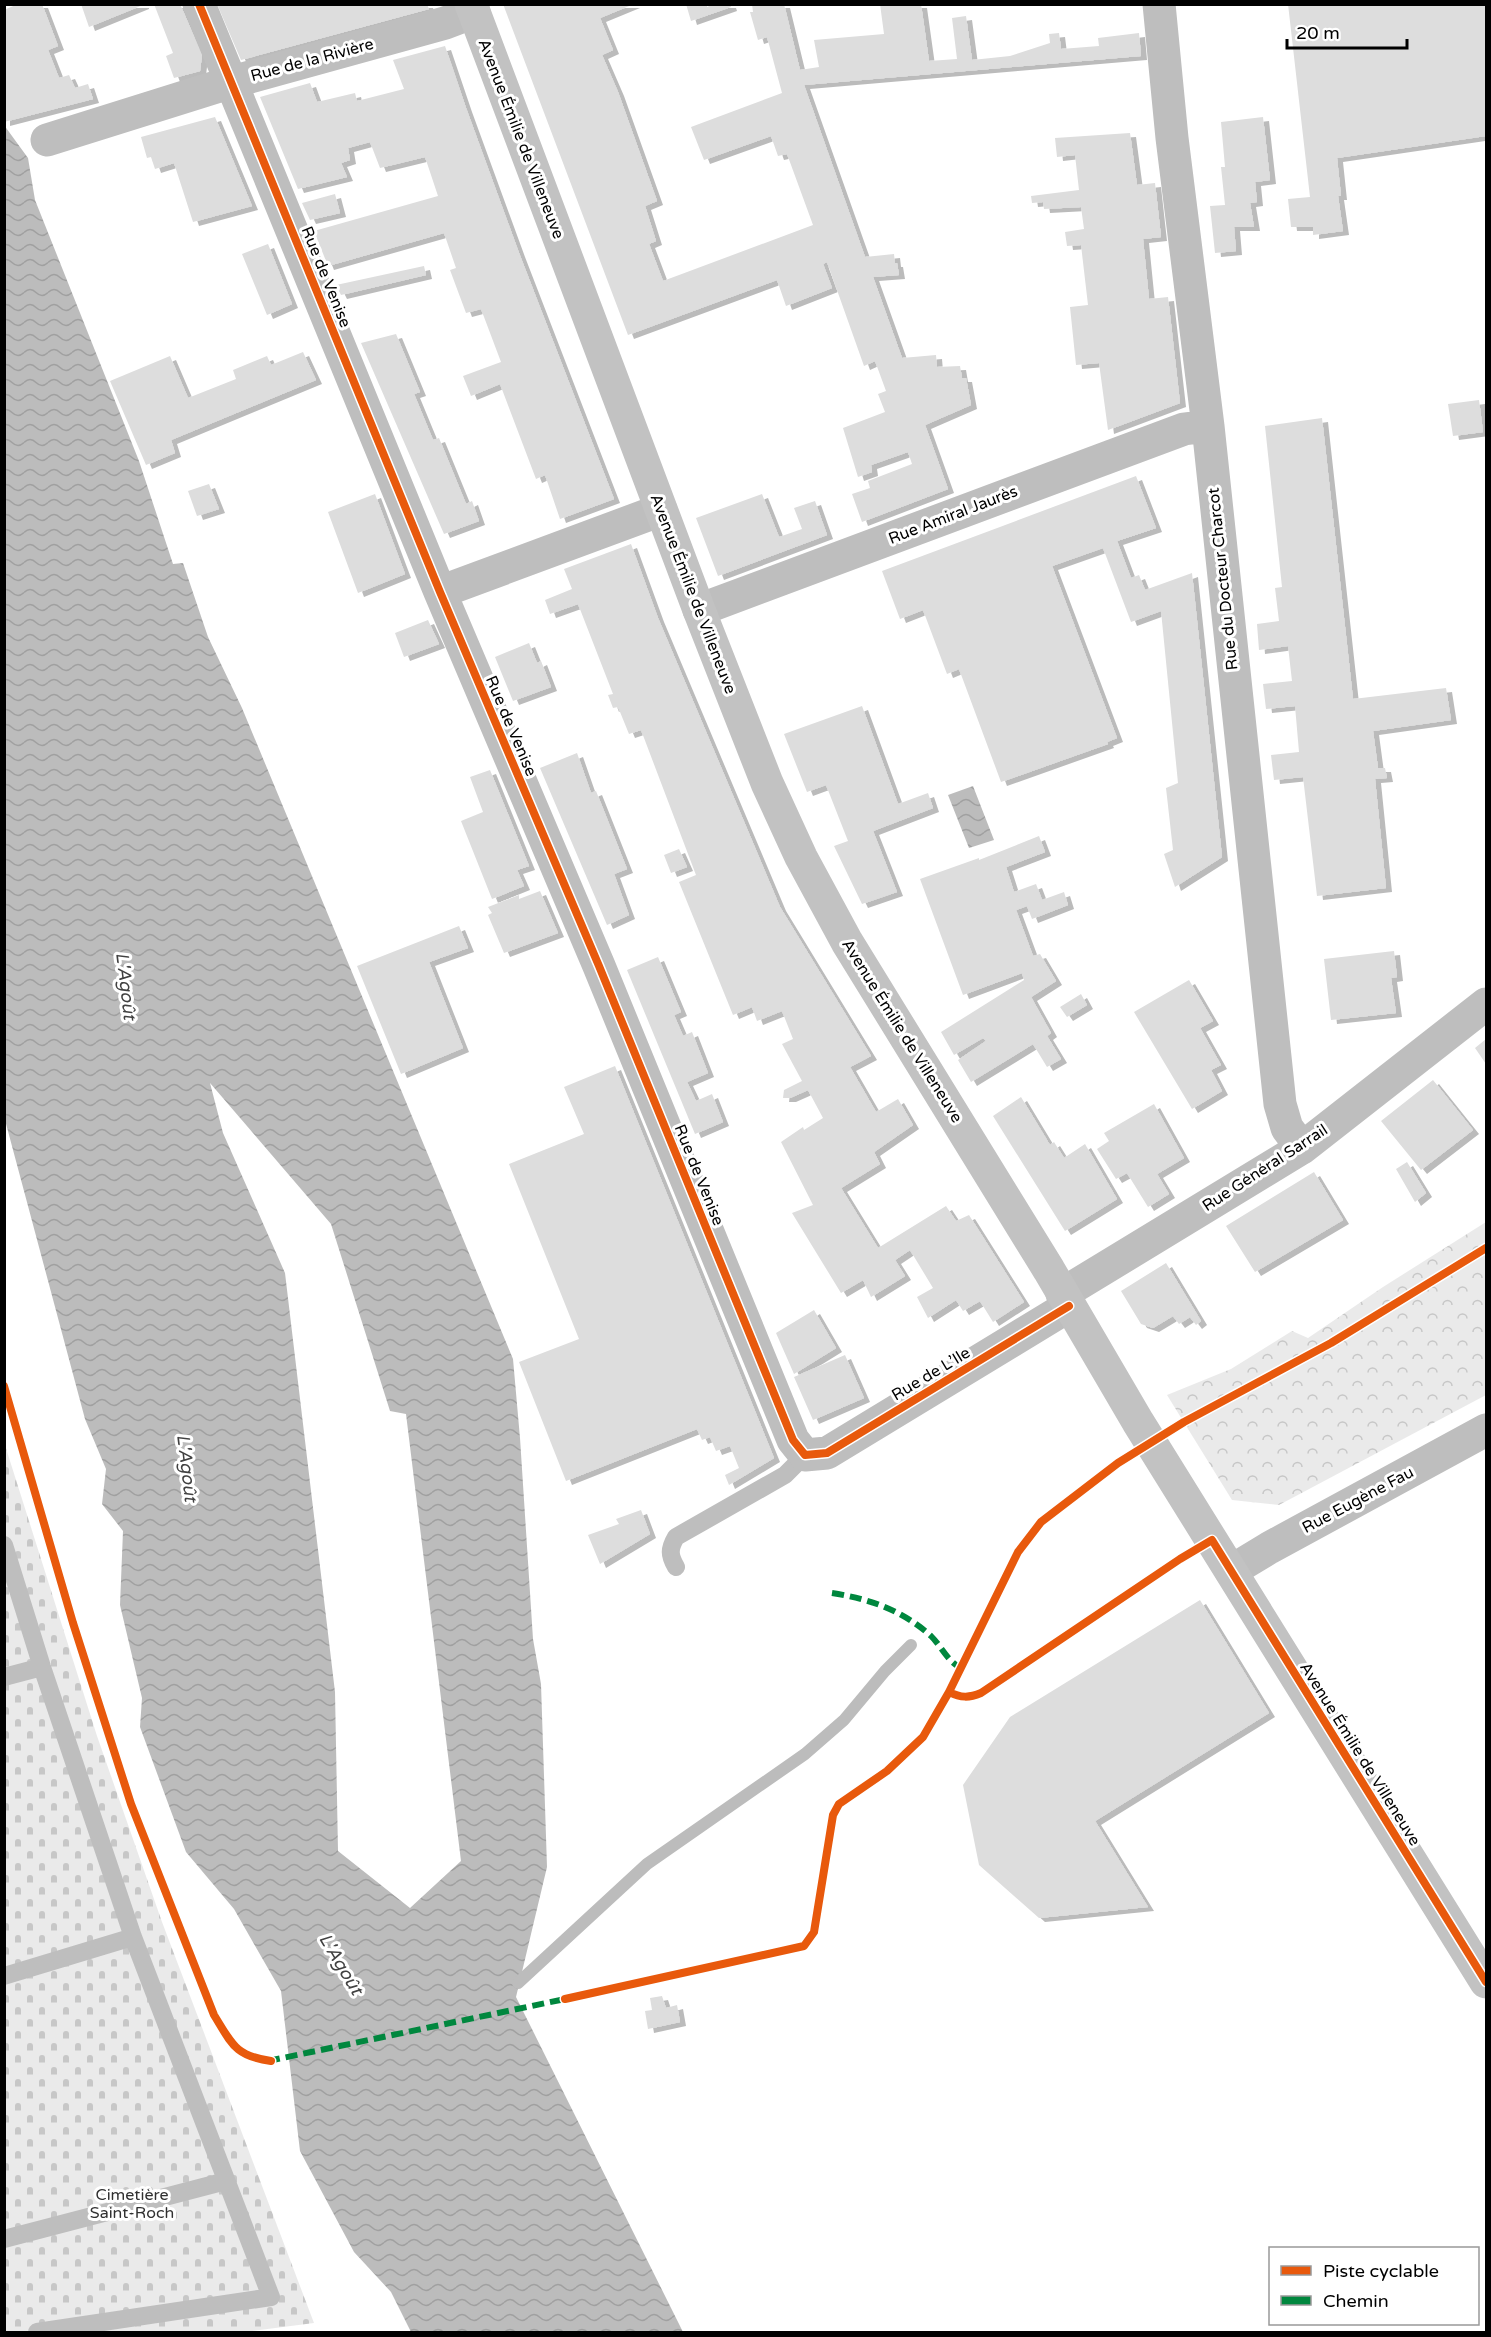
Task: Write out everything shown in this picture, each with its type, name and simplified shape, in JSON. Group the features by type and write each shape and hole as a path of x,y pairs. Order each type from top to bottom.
{"main road":[{"name":"Avenue Émilie de Villeneuve","path":"473,8 766,783 822,898 1065,1300 1486,1982"}],"street":[{"name":"Rue de Venise","path":"199,4 440,592 599,966 793,1440 805,1455"},
{"name":"Rue du Docteur Charcot","path":"1159,4 1172,138 1208,426 1280,1104 1287,1128 1302,1148"},
{"name":"Rue de la Rivière","path":"47,140 232,82 445,23 473,8"},
{"name":"Rue Amiral Jaurès","path":"699,610 1184,429 1208,426"},
{"path":"440,592 661,510"},
{"name":"Rue Général Sarrail","path":"1065,1300 1302,1148 1486,1004"},
{"name":"Rue de L’Ile","path":"805,1455 827,1453 1065,1300"},
{"name":"Rue Eugène Fau","path":"1231,1571 1486,1430"}],"lane":[{"path":"676,1567 670,1557 670,1547 676,1537 785,1475 805,1455"},
{"path":"4,1545 42,1667 133,1937 271,2297 37,2332"},
{"path":"4,1677 42,1667"},
{"path":"4,1976 133,1937"},
{"path":"4,2239 226,2181"}],"green space":[{"path":"1486,1222 1486,1395 1279,1505 1232,1500 1167,1395 1231,1369 1292,1331 1308,1338"},
{"name":"Cimetière Saint-Roch","path":"4,1442 97,1736 162,1922 314,2323 244,2332 5,2332"}],"water":[{"name":"L'Agoût","path":"4,125 28,158 35,200 139,461 173,564 183,563 208,637 242,708 513,1359 533,1639 541,1684 547,1867 516,1997 683,2332 411,2332 391,2292 354,2252 300,2151 281,1991 234,1909 186,1852 140,1727 142,1698 120,1605 123,1531 102,1504 106,1469 85,1419 5,1120","holes":["210,1083 331,1224 390,1411 406,1414 461,1861 410,1908 338,1851 335,1692 285,1273 223,1133"]},
{"path":"973,786 994,840 969,848 948,795"}],"building":[{"path":"18,4 42,4 58,46 48,50 59,78 69,75 75,88 88,84 93,99 4,122 4,10"},
{"path":"81,4 143,4 143,5 89,27"},
{"path":"154,4 180,4 202,55 200,71 174,78 166,56 173,53"},
{"path":"217,4 427,4 429,9 241,60"},
{"path":"503,4 634,4 600,18 613,50 602,55 618,92 657,201 645,206 656,241 649,244 663,281 813,225 787,154 778,156 771,136 704,160 691,127 782,93 767,37 758,40 750,12 753,12 752,4 784,4 800,70 819,67 814,40 884,34 880,4 921,4 929,61 957,59 952,18 966,16 972,60 1010,56 1050,43 1049,34 1059,33 1061,49 1099,46 1098,38 1139,33 1141,56 804,85 865,257 894,254 899,275 873,277 902,358 936,355 937,367 960,366 962,378 966,378 971,405 925,425 948,489 862,522 852,494 870,488 868,481 912,464 908,452 871,465 872,472 858,477 843,428 885,412 878,394 886,391 875,361 864,366 827,262 823,264 832,288 786,306 777,280 628,335"},
{"path":"686,4 707,4 707,7 714,4 730,4 731,7 691,21"},
{"path":"1288,4 1486,4 1486,136 1337,158 1341,196 1338,196 1343,231 1313,235 1313,227 1291,227 1288,199 1310,197"},
{"path":"445,46 519,253 614,499 560,519 545,475 536,479 500,384 471,396 463,376 501,362 481,309 466,313 450,270 456,268 444,233 328,266 314,231 438,196 425,157 380,168 370,142 348,148 350,160 341,163 347,177 298,189 260,97 310,83 317,102 355,93 357,101 404,89 393,60"},
{"path":"215,117 252,206 193,222 174,163 155,169 151,157 147,158 141,137"},
{"path":"1263,117 1270,180 1255,182 1257,202 1250,203 1254,227 1234,227 1236,251 1215,253 1210,206 1225,205 1221,167 1225,167 1221,122"},
{"path":"1130,133 1137,185 1155,183 1161,237 1143,239 1149,299 1168,297 1180,403 1108,430 1099,363 1076,365 1070,307 1088,305 1081,245 1067,246 1065,232 1084,229 1081,207 1044,209 1043,202 1032,203 1031,196 1079,190 1075,155 1057,157 1055,138"},
{"path":"335,194 340,213 310,220 302,203"},
{"path":"268,244 292,304 267,315 242,254"},
{"path":"424,266 426,275 341,295 336,285"},
{"path":"396,334 420,392 414,394 433,440 439,438 466,504 472,501 479,521 444,534 361,343"},
{"path":"303,352 316,380 171,440 175,453 146,465 110,381 170,356 188,398 236,379 233,370 267,356 271,365"},
{"path":"1479,400 1483,432 1453,436 1448,404"},
{"path":"1322,418 1353,699 1446,688 1451,720 1373,731 1378,768 1385,768 1387,778 1375,779 1386,888 1317,896 1303,777 1274,780 1271,755 1299,752 1295,706 1266,709 1263,684 1292,681 1288,646 1259,650 1257,624 1279,621 1275,588 1282,587 1265,426"},
{"path":"1136,476 1156,528 1117,541 1131,578 1139,575 1145,590 1192,573 1222,857 1175,887 1164,854 1173,850 1166,788 1178,783 1161,611 1131,622 1103,548 1052,566 1117,738 1107,742 1108,744 1001,782 959,669 947,674 923,610 900,619 882,571"},
{"path":"209,484 219,509 197,516 188,491"},
{"path":"375,494 405,574 358,593 328,512"},
{"path":"762,494 779,537 802,529 794,508 815,501 827,535 718,576 696,518"},
{"path":"631,544 658,618 780,907 871,1056 850,1067 876,1112 898,1099 913,1125 874,1152 880,1164 841,1188 878,1248 946,1206 956,1221 969,1215 1024,1302 993,1322 980,1301 963,1311 956,1300 928,1318 917,1297 933,1288 910,1250 895,1260 905,1276 871,1297 863,1280 841,1293 792,1213 813,1205 781,1142 803,1127 804,1130 823,1118 808,1090 790,1098 783,1098 784,1090 802,1081 782,1044 793,1039 782,1011 757,1021 752,1007 733,1015 679,882 696,875 641,730 629,734 618,707 613,708 608,695 613,694 578,604 550,614 545,600 572,589 564,569"},
{"path":"428,620 439,644 404,657 395,633"},
{"path":"529,643 537,663 541,661 551,687 513,701 495,657"},
{"path":"862,706 898,804 928,793 933,808 873,831 897,892 862,904 834,846 848,841 826,785 807,792 784,734"},
{"path":"577,753 591,793 596,791 627,869 614,874 629,915 607,925 540,768"},
{"path":"490,770 529,866 517,870 524,886 492,899 461,821 483,812 470,777"},
{"path":"1039,836 1045,852 1006,867 1014,892 1036,884 1042,900 1064,892 1068,905 1032,919 1027,906 1016,910 1033,956 1040,954 1056,981 1031,997 1051,1033 1047,1036 1061,1059 1047,1067 1033,1044 971,1082 958,1060 986,1041 983,1038 954,1055 941,1032 1024,980 1022,973 963,995 920,879 979,858 979,860"},
{"path":"679,849 687,867 671,873 664,855"},
{"path":"540,891 558,933 504,953 488,915 492,913 488,907 519,895 519,899"},
{"path":"459,926 468,948 429,962 463,1048 401,1074 357,966"},
{"path":"1394,951 1397,977 1391,978 1396,1013 1331,1020 1324,959"},
{"path":"658,957 681,1012 674,1015 683,1036 692,1032 708,1073 687,1082 696,1101 712,1094 723,1122 695,1134 627,970"},
{"path":"1189,980 1213,1021 1200,1028 1221,1065 1211,1070 1222,1091 1192,1109 1134,1012"},
{"path":"1081,994 1087,1005 1067,1017 1060,1007"},
{"path":"1486,1039 1486,1064 1475,1048"},
{"path":"615,1066 774,1458 729,1485 725,1475 739,1468 730,1446 716,1451 710,1437 702,1440 697,1429 566,1481 519,1362 579,1339 509,1164 584,1134 564,1087"},
{"path":"1433,1080 1473,1130 1421,1170 1381,1121"},
{"path":"1021,1097 1050,1145 1054,1142 1064,1158 1085,1144 1117,1199 1065,1231 993,1116"},
{"path":"1154,1104 1184,1158 1157,1174 1169,1194 1148,1207 1127,1173 1116,1179 1097,1149 1109,1141 1104,1133"},
{"path":"1407,1162 1426,1193 1415,1202 1396,1169"},
{"path":"1314,1172 1343,1220 1255,1272 1226,1226"},
{"path":"1166,1263 1201,1321 1196,1325 1190,1317 1179,1324 1173,1316 1153,1328 1141,1324 1121,1291"},
{"path":"814,1310 836,1348 794,1374 776,1333"},
{"path":"845,1355 864,1398 813,1420 794,1377"},
{"path":"641,1510 650,1534 600,1564 588,1535 619,1524 616,1519"},
{"path":"1200,1600 1269,1713 1095,1821 1148,1907 1039,1918 979,1865 963,1785 1010,1717"},
{"path":"662,1996 666,2008 677,2005 680,2022 648,2029 645,2011 652,2010 650,1998"}],"waterway":[{"path":"518,1983 647,1864 805,1754 844,1720 885,1671 911,1645"}],"marked path":[{"path":"832,1593 872,1602 909,1619 931,1636 951,1661 959,1667"},
{"path":"268,2061 570,1998"}],"cycle path":[{"path":"199,4 440,592 599,966 793,1440 805,1455 827,1453 1069,1306"},
{"path":"565,1999 804,1946 814,1932 833,1815 839,1804 887,1771 923,1737 949,1692 1018,1552 1041,1522 1118,1463 1184,1422 1331,1343 1486,1248"},
{"path":"4,1386 73,1623 131,1804 214,2015 230,2041 242,2052 271,2061"},
{"path":"949,1692 965,1697 981,1693 1180,1559 1212,1540 1486,1982"}]}
